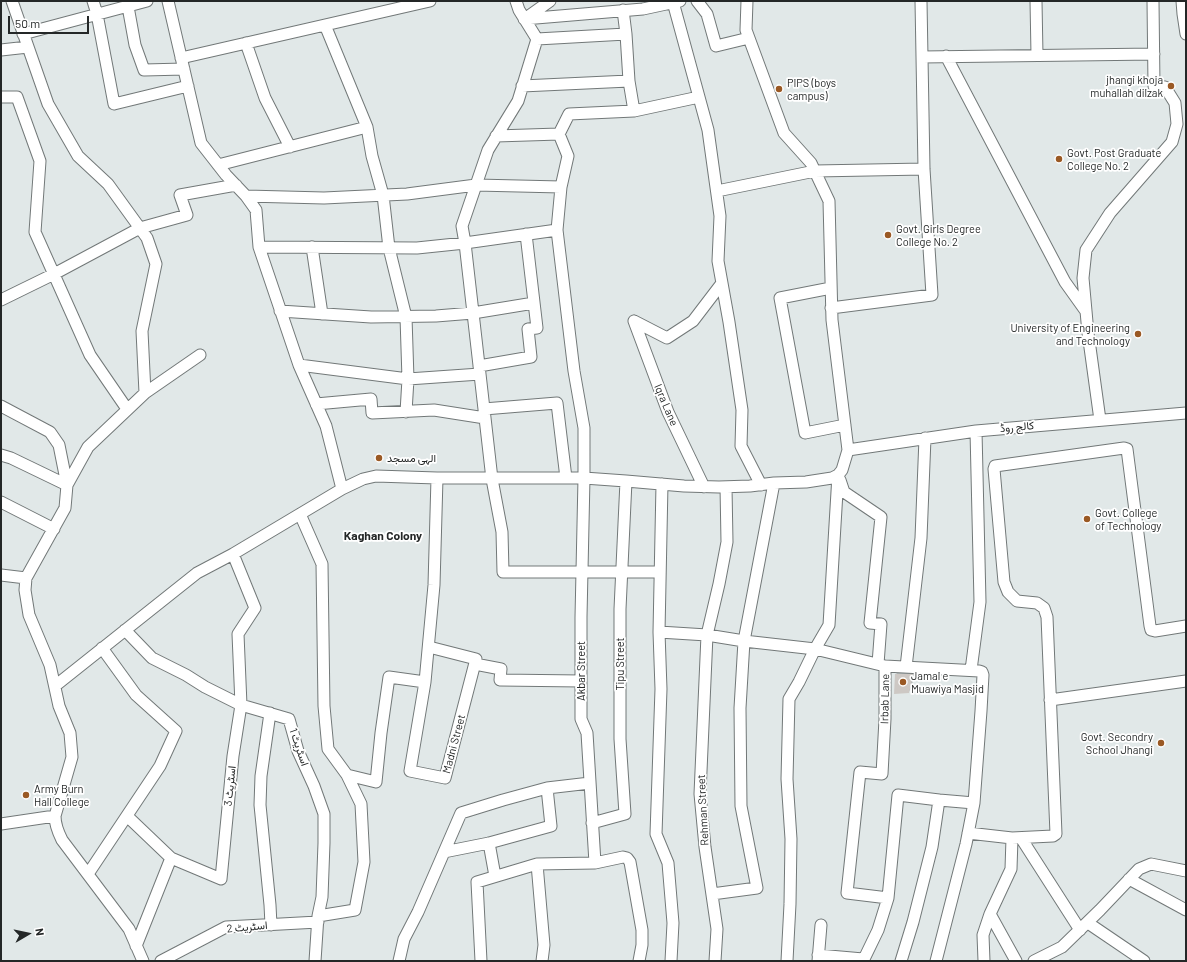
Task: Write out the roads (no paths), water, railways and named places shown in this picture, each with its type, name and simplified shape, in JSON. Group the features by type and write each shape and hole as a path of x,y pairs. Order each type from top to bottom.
{"street":[{"path":"12,1 48,104 78,156 108,184 147,238 156,264 142,331 145,392"},
{"path":"93,1 97,14 114,104 188,86"},
{"path":"23,34 97,14 127,4 147,1"},
{"path":"168,1 201,143 256,210 259,247 299,365 326,426 342,489"},
{"path":"181,58 430,1"},
{"path":"516,1 519,10 537,39"},
{"path":"524,19 550,1"},
{"path":"697,1 707,14 716,46 747,34"},
{"path":"55,686 197,573 233,554 342,489 363,479 376,476 492,479 584,478 704,487 726,487 806,482 832,478 838,475 842,470 848,450 831,308 829,201 811,163 784,133 747,34 739,1"},
{"path":"747,1 747,34"},
{"path":"831,308 932,295 924,169 921,1"},
{"path":"1036,1 1038,55"},
{"path":"1100,420 1088,333 1083,278 1086,250 1110,213 1172,142 1177,124 1174,102 1166,87 1154,86 1153,1"},
{"path":"1182,1 1186,34"},
{"path":"524,19 643,9 677,2 708,130 717,191 720,216 718,261 730,322 742,410 742,446 761,485"},
{"path":"127,4 135,45 144,70 184,69"},
{"path":"623,10 629,81 634,111"},
{"path":"325,25 367,127 372,156 383,195 389,248 406,317 408,379 406,412"},
{"path":"537,39 626,34"},
{"path":"537,39 518,101 488,150 462,226 492,479 502,532 503,572 660,572"},
{"path":"246,43 265,98 290,147"},
{"path":"1,50 28,47"},
{"path":"922,57 1154,54"},
{"path":"946,56 1065,282 1086,312"},
{"path":"522,86 629,81"},
{"path":"1,97 17,97 40,161 35,232 90,355 127,409"},
{"path":"496,136 560,134 568,114 634,111 699,97"},
{"path":"218,164 367,127"},
{"name":"Akbar Street","path":"560,134 568,156 561,187 557,230 574,372 584,428 580,681 581,719 586,733 595,863"},
{"path":"717,191 815,171 924,169"},
{"path":"1,300 54,274 140,228 187,215 180,195 236,185"},
{"path":"246,196 324,198 407,194 476,185 561,187"},
{"path":"259,247 417,248 557,230"},
{"path":"299,365 408,379 479,370 531,357 528,329 537,328 526,234"},
{"path":"312,247 322,314"},
{"name":"Iqra Lane","path":"704,487 668,412 634,321 668,338 693,321 722,283"},
{"path":"831,288 780,298 805,433 845,425"},
{"path":"280,311 372,317 406,317 473,313 534,303"},
{"path":"67,485 88,447 145,392 200,355"},
{"path":"316,404 371,399 372,413 434,410 484,413 556,403 566,478"},
{"path":"1,406 50,432 58,445 67,485 65,508 26,578 25,590 30,614 50,665 59,706 70,733 72,757 55,816 56,827 62,840 129,929 143,961"},
{"name":"کالج روڈ","path":"848,450 976,430 1186,413"},
{"path":"971,670 980,602 976,430"},
{"path":"906,667 921,538 925,438"},
{"path":"968,833 1017,838 1053,836 1056,834 1047,617 1044,608 1037,603 1017,601 1008,592 1004,582 994,469 995,466 1116,449 1127,449 1150,626 1152,630 1155,631 1186,626"},
{"path":"1,455 11,458 67,485"},
{"path":"787,961 791,839 787,779 789,699 829,625 838,475"},
{"path":"838,475 844,492 881,517 870,623 881,624 882,665 971,670 980,671 983,675 974,803 936,961"},
{"name":"Madni Street","path":"437,478 434,586 429,647 425,682 410,771 445,778 475,664"},
{"name":"Tipu Street","path":"592,823 625,814 620,739 620,609 626,480"},
{"path":"712,894 757,888 741,806 740,708 744,641 774,483"},
{"path":"662,484 660,572 661,689 656,834 668,863 673,923 671,961"},
{"name":"Rehman Street","path":"715,961 717,929 705,847 700,794 706,635 719,584 727,542 726,487"},
{"path":"1,502 54,529"},
{"path":"300,514 322,564 324,706 328,748 347,775 376,782 381,733 390,677 425,682"},
{"name":"اسٹریٹ 3","path":"171,858 221,879 233,756 241,704 238,634 255,608 233,554"},
{"path":"1,576 26,578"},
{"name":"اسٹریٹ 1","path":"125,630 152,658 186,675 205,687 241,704 289,719 298,751 314,786 324,814 322,897 318,919 315,961"},
{"name":"Irbab Lane","path":"660,632 706,635 815,649 882,665 885,719 882,774 860,772 847,893 888,898"},
{"path":"429,647 476,659 475,664 501,669 500,680 580,681"},
{"path":"88,874 160,766 176,731 136,695 102,648"},
{"path":"1050,700 1186,681"},
{"path":"270,713 261,776 260,806 271,925"},
{"name":"اسٹریٹ 2","path":"161,961 226,927 271,925 318,919 355,910 364,862 361,804 347,775"},
{"path":"399,961 404,939 418,912 461,813 547,788 590,783"},
{"path":"444,852 489,843 551,826 547,788"},
{"path":"821,925 818,958 863,960 878,930 888,898 898,795 974,803"},
{"path":"901,961 913,922 932,847 939,800"},
{"path":"1,824 55,816"},
{"path":"126,816 171,858 136,946"},
{"path":"984,961 983,935 990,914 1011,869 1017,838"},
{"path":"1017,838 1084,926 1144,961"},
{"path":"489,843 495,876"},
{"path":"481,961 477,882 537,864 595,863 623,857 627,858 630,862 642,930 642,945 639,961"},
{"path":"537,864 544,945 542,961"},
{"path":"1034,961 1062,947 1139,869 1151,864 1186,871"},
{"path":"1129,879 1186,910"},
{"path":"990,914 1016,961"}],"place":[{"name":"jhangi khoja muhallah dilzak","path":"1171,86"},
{"name":"PIPS (boys campus)","path":"779,89"},
{"name":"Govt. Post Graduate College No. 2","path":"1059,159"},
{"name":"Govt. Girls Degree College No. 2","path":"888,235"},
{"name":"University of Engineering and Technology","path":"1138,334"},
{"name":"الہی مسجد","path":"379,458"},
{"name":"Govt. College of Technology","path":"1087,519"},
{"name":"Jamal e Muawiya Masjid","path":"903,682"},
{"name":"Govt. Secondry School Jhangi","path":"1161,743"},
{"name":"Army Burn Hall College","path":"26,795"}],"district":[{"name":"Kaghan Colony","path":"383,536"}]}
